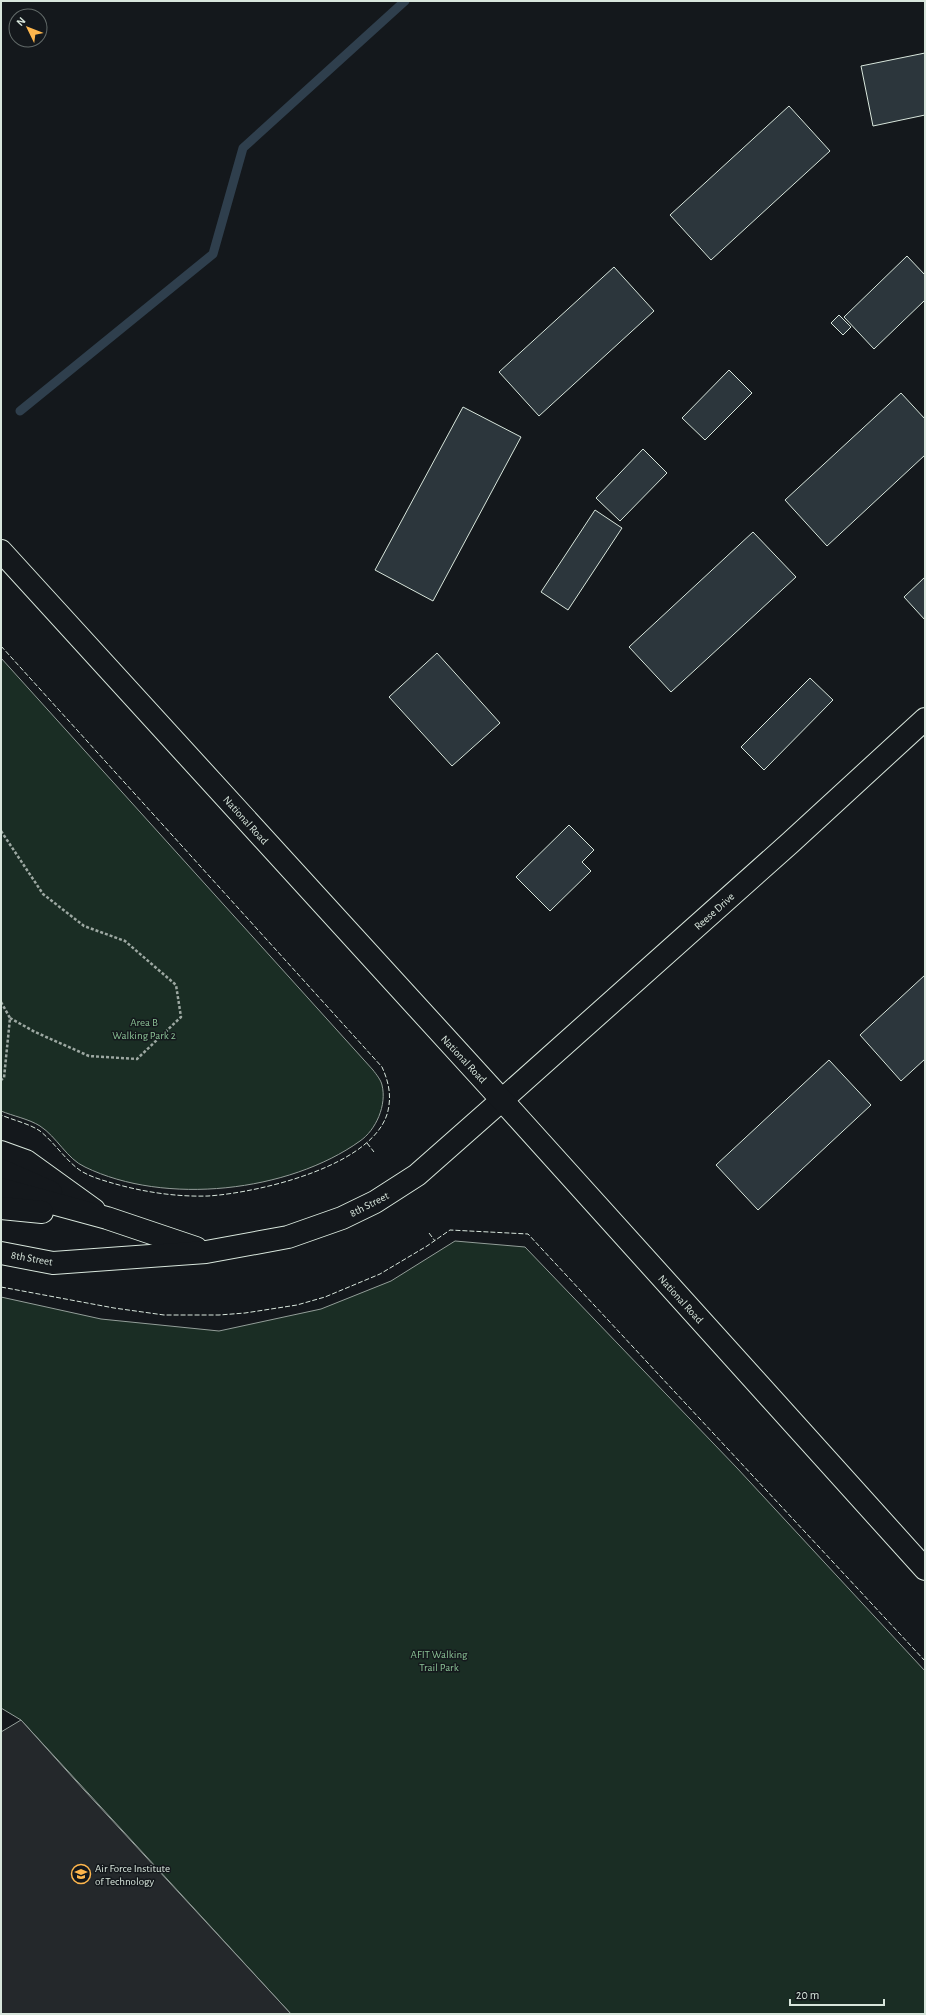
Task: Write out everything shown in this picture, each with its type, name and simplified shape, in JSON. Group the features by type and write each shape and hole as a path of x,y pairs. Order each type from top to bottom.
{"street":[{"name":"National Road","path":"1,551 502,1100 925,1569"},
{"name":"Reese Drive","path":"502,1100 790,843 925,719"},
{"name":"8th Street","path":"1,1253 53,1263 206,1252 288,1237 342,1218 376,1202 417,1175 502,1100"},
{"path":"1,1152 26,1161 107,1218"},
{"path":"1,1170 19,1176 107,1218"},
{"path":"1,1189 107,1218"},
{"path":"1,1208 107,1218"},
{"name":"8th Street","path":"107,1218 206,1252"}],"path":[{"path":"1,831 43,894 84,926 125,941 176,986 181,1018 137,1059 89,1056 35,1032 10,1018 1,1002"},
{"path":"1,1080 4,1078 10,1018"}],"green space":[{"name":"Area B Walking Park 2","path":"1,658 376,1073 382,1085 383,1101 375,1124 360,1141 331,1158 298,1172 263,1182 226,1188 188,1189 152,1187 117,1179 85,1167 73,1159 52,1136 40,1126 26,1119 1,1111"},
{"name":"AFIT Walking Trail Park","path":"455,1241 525,1247 737,1468 925,1671 925,2014 291,2014 21,1720 1,1708 1,1297 101,1319 219,1331 321,1309 391,1281"}],"shaded area":[{"name":"Air Force Institute of Technology","path":"21,1720 291,2014 1,2014 1,1732"}],"building":[{"path":"925,53 925,115 873,126 861,66"},
{"path":"789,106 830,151 711,260 670,215"},
{"path":"907,256 925,275 925,300 874,349 844,317"},
{"path":"614,267 654,311 539,416 499,372"},
{"path":"839,315 851,327 843,335 831,323"},
{"path":"729,370 752,393 705,440 682,418"},
{"path":"901,393 925,419 925,455 827,546 785,500"},
{"path":"463,407 521,437 433,601 375,570"},
{"path":"643,449 667,473 620,521 596,498"},
{"path":"595,510 622,528 568,610 541,592"},
{"path":"753,532 796,577 671,692 629,647"},
{"path":"925,577 925,620 904,597"},
{"path":"437,653 500,723 452,766 389,697"},
{"path":"810,678 833,700 764,770 741,747"},
{"path":"569,825 594,850 582,862 591,871 550,911 516,877"},
{"path":"925,975 925,1059 901,1081 860,1035"},
{"path":"829,1060 871,1105 758,1210 716,1165"}],"waterway":[{"path":"20,411 213,254 243,148 405,1"}],"fence":[{"path":"1,646 382,1067 388,1085 389,1095 389,1105 382,1126 365,1144 342,1159 315,1172 285,1182 230,1194 208,1196 172,1195 124,1186 93,1177 76,1167 40,1131 1,1115"},
{"path":"367,1143 374,1152"},
{"path":"1,1287 114,1308 164,1315 219,1315 245,1313 297,1305 325,1297 380,1274 427,1246 450,1230 528,1234 925,1661"},
{"path":"429,1233 435,1241"}],"place":[{"name":"Air Force Institute of Technology","path":"81,1874"}]}
